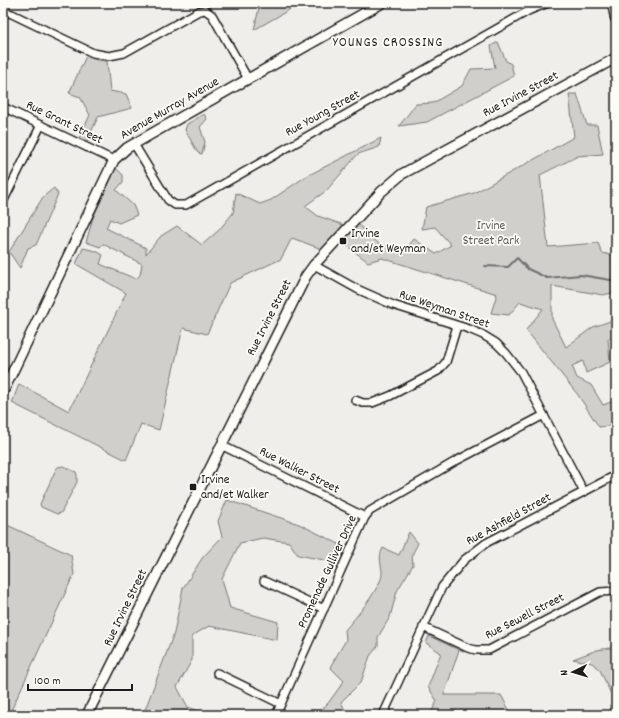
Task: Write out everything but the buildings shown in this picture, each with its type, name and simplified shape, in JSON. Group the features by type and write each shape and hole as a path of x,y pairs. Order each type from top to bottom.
{"main road":[{"path":"614,3 616,18"}],"street":[{"name":"Avenue Murray Avenue","path":"3,392 114,160 120,153 382,3"},
{"name":"Rue Young Street","path":"134,144 168,200 175,205 186,205 530,10 548,3"},
{"path":"3,13 12,14 93,53 109,56 124,53 199,11 205,10 212,15 248,79"},
{"name":"Rue Irvine Street","path":"88,715 221,445 306,276 314,265 380,192 402,174 616,58"},
{"name":"Rue Grant Street","path":"3,107 114,160"},
{"path":"3,202 41,125"},
{"name":"Rue Weyman Street","path":"314,265 351,286 393,305 483,335 496,343 506,352 521,372 584,492"},
{"path":"355,400 363,403 372,403 390,396 438,371 446,362 457,326"},
{"name":"Promenade Gulliver Drive","path":"276,715 365,518 370,510 544,415"},
{"name":"Rue Walker Street","path":"221,445 365,518"},
{"name":"Rue Ashfield Street","path":"383,715 442,586 464,560 486,543 616,475"},
{"path":"264,581 324,609"},
{"name":"Rue Sewell Street","path":"423,627 468,648 476,650 489,650 600,592 616,591"},
{"path":"217,673 281,704"}],"green space":[{"path":"260,3 301,3 254,30"},
{"path":"498,42 506,61 511,64 514,76 427,122 399,126 416,104 433,103 462,86 471,69 495,68 491,46"},
{"path":"86,56 97,60 107,61 110,91 126,94 132,108 98,117 87,141 79,138 90,115 80,97 69,93"},
{"name":"Irvine Street Park","path":"569,94 577,94 587,125 597,125 603,154 578,156 540,175 548,247 598,243 602,253 616,256 616,292 603,295 552,286 552,319 566,347 593,327 616,319 616,335 608,339 610,362 586,373 583,361 572,366 577,378 591,385 603,405 616,400 616,425 599,427 578,395 526,330 543,309 520,302 509,315 491,313 497,294 382,258 368,262 345,244 336,241 327,251 292,238 281,259 230,283 207,334 183,328 159,430 141,424 126,460 12,403 19,384 69,411 126,293 76,264 83,248 96,251 103,255 100,264 136,279 140,275 142,264 103,244 100,247 86,242 93,218 116,168 123,175 123,182 116,190 133,205 137,215 119,223 110,219 106,228 146,248 146,254 161,236 177,226 202,245 219,230 233,213 236,193 260,204 271,200 305,177 381,138 379,147 358,154 326,191 305,206 318,216 349,227 355,221 378,243 403,253 414,239 436,254 451,245 435,227 422,229 426,207 474,193 574,137"},
{"path":"204,114 207,119 200,127 205,142 202,154 198,153 185,130 187,124"},
{"path":"54,188 58,194 36,245 28,248 20,268 9,252 43,197"},
{"path":"63,466 76,472 77,482 61,513 57,514 41,507 40,504 56,469"},
{"path":"227,500 299,524 339,544 335,562 298,555 289,542 263,538 240,543 222,579 230,608 278,622 277,640 209,626 192,636 192,660 177,687 188,707 210,715 143,715 174,633 183,588 203,557 222,537 218,521"},
{"path":"3,523 71,555 74,574 9,715 3,715"},
{"path":"409,532 418,543 412,555 413,565 397,591 390,617 378,637 378,646 370,656 361,682 341,702 347,714 317,715 329,702 344,681 330,667 346,640 345,630 370,599 381,579 382,572 380,556 383,548 399,555"},
{"path":"429,636 459,650 444,695 501,695 512,715 430,715 437,701 428,687 441,653 426,643"},
{"path":"616,647 616,705 600,670 592,663 573,659 597,650"}],"waterway":[{"path":"485,266 508,267 517,258 528,269 547,278 581,275 616,281"}],"place":[{"name":"Irvine and/et Weyman","path":"343,241"},
{"name":"Irvine and/et Walker","path":"193,487"}],"district":[{"name":"YOUNGS CROSSING","path":"388,43"}]}
